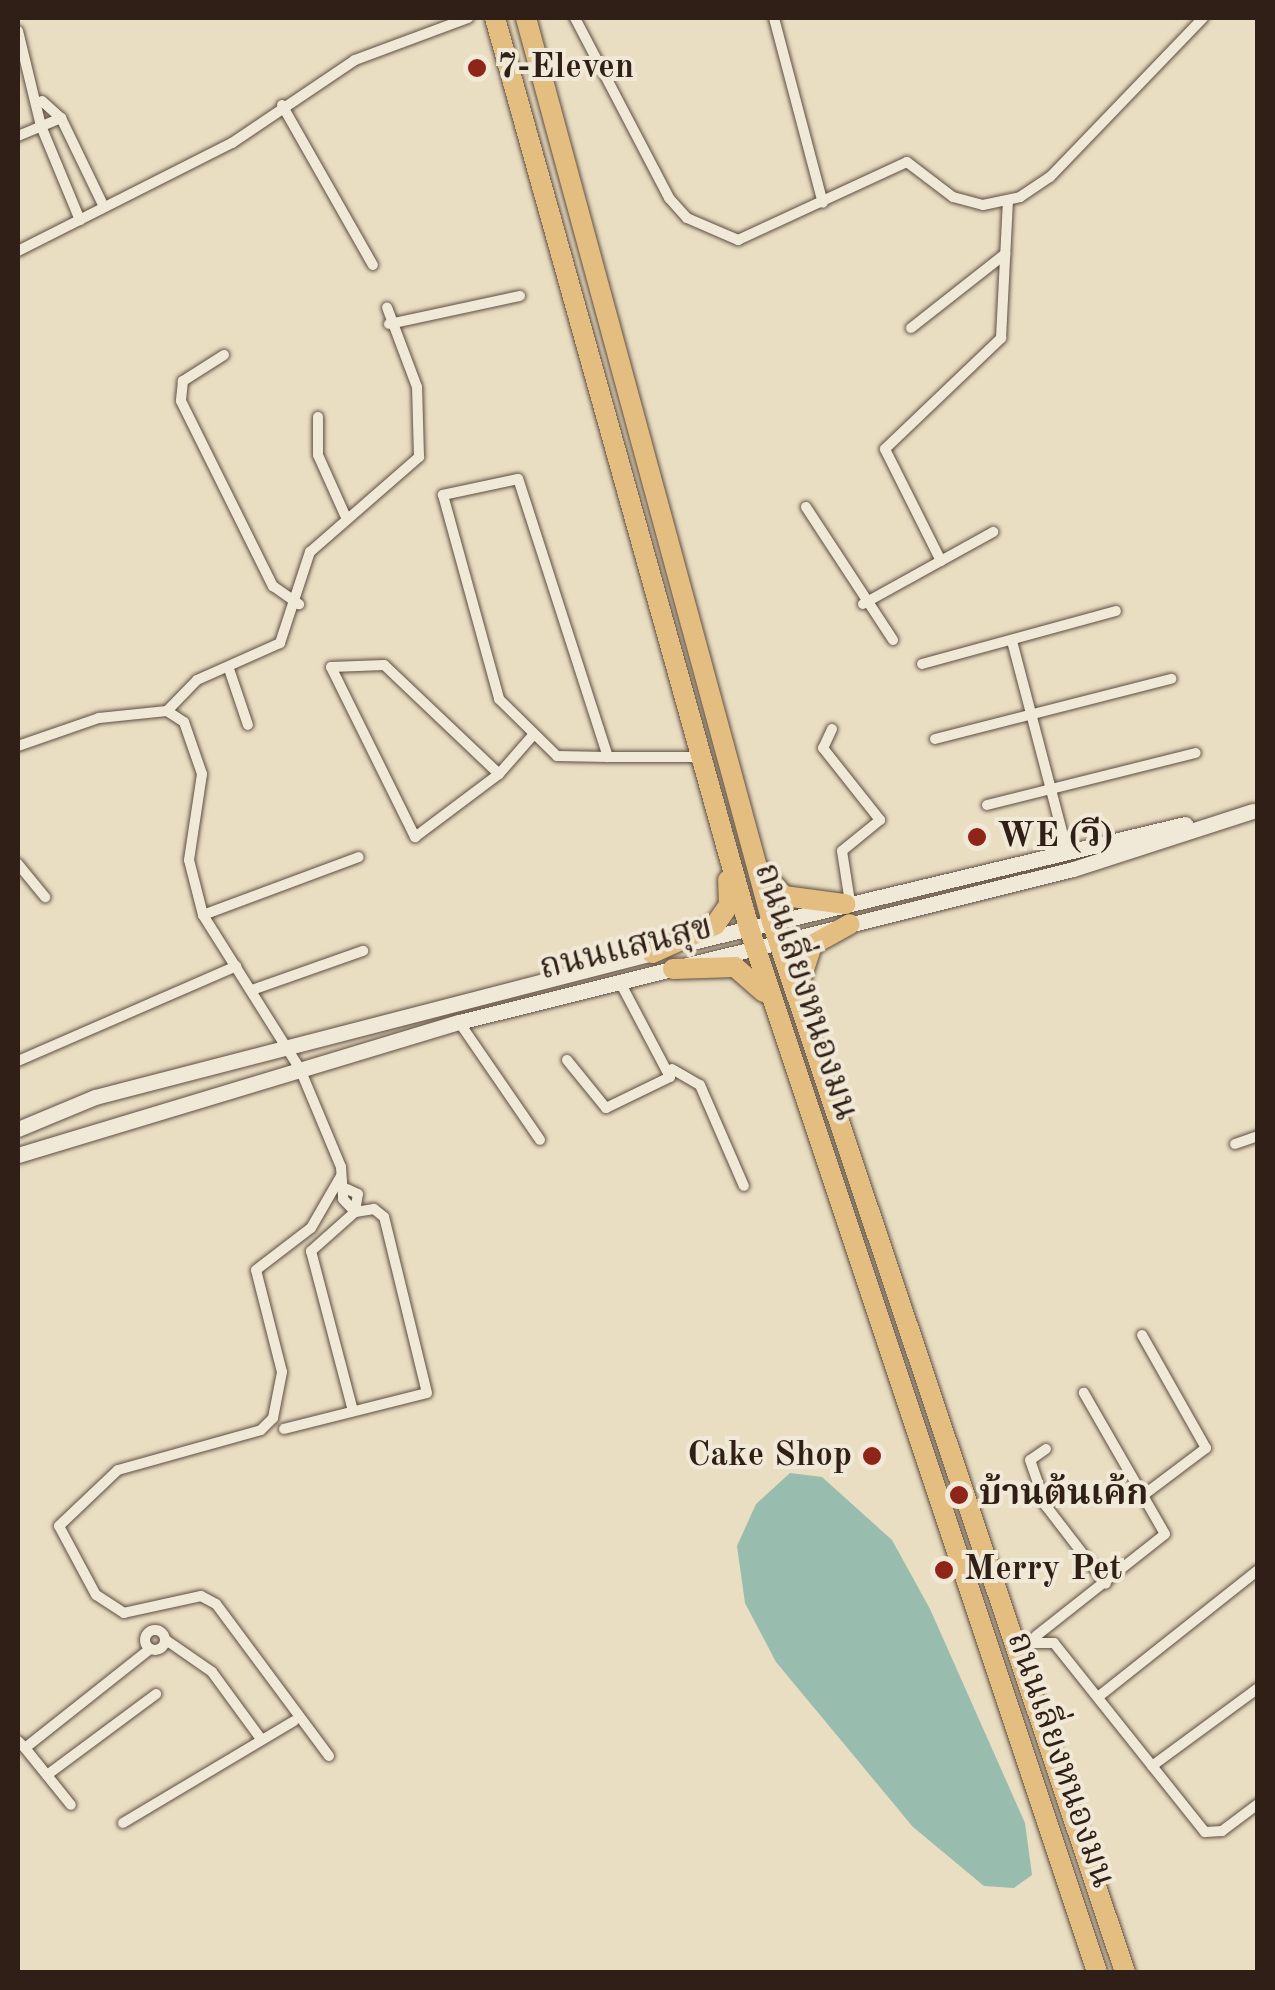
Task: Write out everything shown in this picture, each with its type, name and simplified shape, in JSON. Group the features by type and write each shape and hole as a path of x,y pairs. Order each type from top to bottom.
{"highway":[{"name":"ถนนเลี่ยงหนองมน","path":"495,18 564,256 697,757 752,938 1097,1972"},
{"name":"ถนนเลี่ยงหนองมน","path":"526,18 746,838 797,998 1021,1641 1125,1972"},
{"path":"564,256 590,248"},
{"path":"746,838 784,896 848,910"},
{"path":"652,952 724,915 724,845"},
{"path":"797,998 805,954 848,910"},
{"path":"673,968 745,971 779,1020"}],"main road":[{"name":"ถนนแสนสุข","path":"848,910 1073,869 1255,810"},
{"name":"ถนนแสนสุข","path":"18,1155 460,1022 673,968 752,938 1066,847 1255,810"},
{"name":"ถนนแสนสุข","path":"18,1128 95,1097 652,952 752,938"}],"street":[{"path":"18,252 103,205 232,143 282,105 354,60 468,18"},
{"path":"575,18 687,218 738,240 907,162 953,197 1008,201 1050,178 1203,18"},
{"path":"774,18 823,203"},
{"path":"18,31 42,102 41,126 80,220"},
{"path":"42,102 61,118 103,205"},
{"path":"282,105 373,265"},
{"path":"18,136 61,118"},
{"path":"941,561 884,449 999,343 1008,201"},
{"path":"911,328 1005,254"},
{"path":"390,324 520,296"},
{"path":"168,711 180,691 280,643 299,604 310,552 345,515 419,457 417,386 390,324 387,307"},
{"path":"224,355 183,380 180,401 273,586 299,604"},
{"path":"318,417 318,456 345,515"},
{"path":"608,756 518,479 443,495 499,699 557,756 697,757"},
{"path":"806,507 863,604 893,640"},
{"path":"863,604 993,532"},
{"path":"922,664 1116,612"},
{"path":"1012,642 1066,847"},
{"path":"499,774 384,665 332,666 415,837 499,774 534,734"},
{"path":"229,669 248,725"},
{"path":"935,739 1170,679"},
{"path":"18,746 99,718 168,711"},
{"path":"168,711 199,746 189,860 203,915 288,1047 347,1189 358,1194 356,1212 310,1251 353,1411"},
{"path":"832,729 823,748 880,820 842,851 848,910"},
{"path":"986,805 1196,753"},
{"path":"203,915 360,857"},
{"path":"18,864 45,897"},
{"path":"252,990 362,951"},
{"path":"18,1061 236,966"},
{"path":"620,982 672,1068 700,1086 744,1186"},
{"path":"460,1022 540,1140"},
{"path":"566,1060 606,1108 665,1084 672,1068"},
{"path":"1235,1144 1258,1136"},
{"path":"330,1756 216,1604 201,1596 124,1612 96,1594 59,1526 64,1514 118,1470 261,1430 273,1418 282,1372 256,1270 311,1228 342,1176"},
{"path":"284,1429 427,1394 384,1217 356,1212"},
{"path":"1142,1335 1206,1448 1144,1494"},
{"path":"1021,1641 1106,1584 1163,1539 1144,1494 1084,1392"},
{"path":"1046,1449 1030,1460 1046,1506 1106,1584"},
{"path":"1098,1697 1258,1570"},
{"path":"149,1607 154,1629 212,1672 261,1739"},
{"path":"150,1649 145,1638 154,1629"},
{"path":"70,1805 21,1745 166,1640"},
{"path":"1021,1641 1054,1642 1205,1832 1222,1831 1258,1804"},
{"path":"1152,1766 1258,1688"},
{"path":"46,1775 156,1694"},
{"path":"123,1823 294,1721"}],"shaded area":[{"path":"790,1473 822,1477 892,1540 930,1609 1025,1823 1032,1875 1014,1888 984,1886 913,1827 776,1662 745,1603 737,1546 756,1504"}],"place":[{"name":"7-Eleven","path":"477,68"},
{"name":"WE (วี)","path":"977,837"},
{"name":"Cake Shop","path":"872,1456"},
{"name":"บ้านต้นเค้ก","path":"959,1495"},
{"name":"Merry Pet","path":"944,1570"}]}
